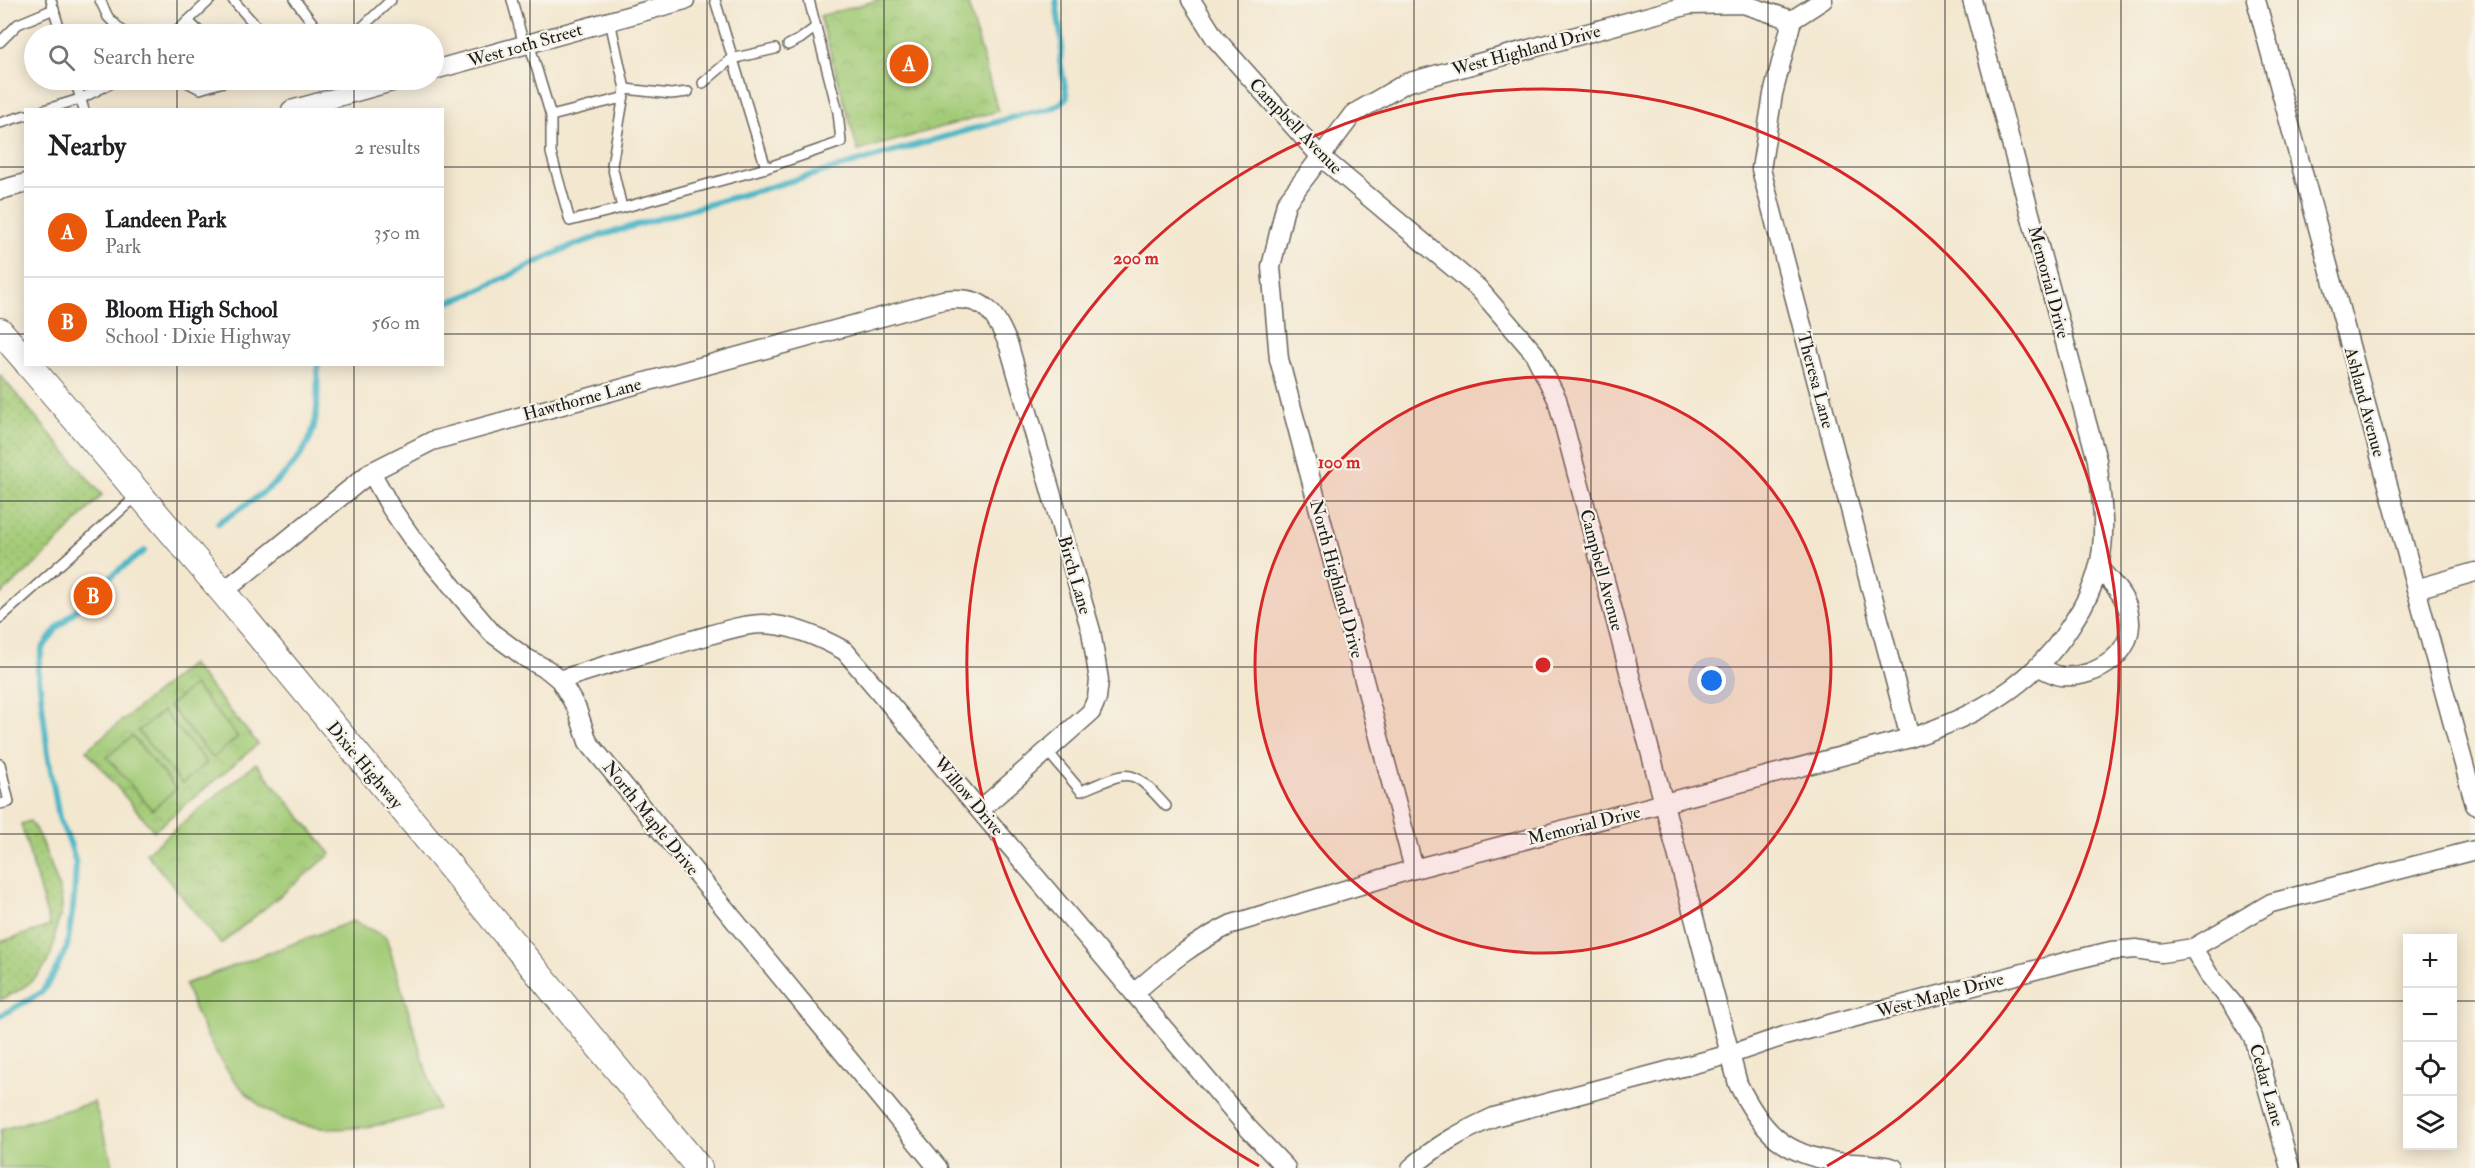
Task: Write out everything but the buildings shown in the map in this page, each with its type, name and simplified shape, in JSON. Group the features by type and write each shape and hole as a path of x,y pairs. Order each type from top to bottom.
{"main road":[{"name":"Dixie Highway","path":"0,331 24,359"},
{"name":"Dixie Highway","path":"30,366 223,592 699,1168"}],"street":[{"name":"West 10th Street","path":"444,67 685,0"},
{"name":"Campbell Avenue","path":"1191,0 1215,38 1321,157 1479,289 1534,353 1557,399 1738,1084 1766,1131 1788,1148 1815,1158 1894,1168"},
{"path":"1792,20 1823,0"},
{"name":"Memorial Drive","path":"1134,993 1175,957 1205,937 1232,924 1414,869 1910,738 1949,725 1985,708 2017,687 2039,668 2064,637 2086,601 2099,568 2103,534 2097,460 1972,0"},
{"name":"Ashland Avenue","path":"2256,0 2475,805"},
{"name":"West Highland Drive","path":"1321,157 1353,114 1406,83 1689,5 1743,4 1792,20"},
{"name":"Theresa Lane","path":"1792,20 1773,94 1761,169 1910,738"},
{"path":"296,108 346,90"},
{"name":"North Highland Drive","path":"1321,157 1286,203 1270,267 1279,359 1414,869"},
{"path":"0,190 24,184"},
{"name":"Hawthorne Lane","path":"223,592 371,472 432,441 943,300 957,297 982,303"},
{"name":"Birch Lane","path":"980,810 1091,712 1097,698 1097,660 1091,631 1009,346 993,314 982,303"},
{"name":"North Maple Drive","path":"371,472 391,508 414,541 492,633 560,680 577,708 588,742 938,1168"},
{"path":"2039,668 2059,676 2081,675 2100,670 2121,652 2130,630 2129,612 2123,597 2099,568"},
{"path":"2416,589 2475,572"},
{"name":"Willow Drive","path":"560,680 604,665 738,628 763,624 794,628 822,638 845,651 1247,1126 1286,1168"},
{"name":"West Maple Drive","path":"1411,1168 1432,1150 1461,1131 1494,1117 1731,1054 1784,1036 2111,951 2136,949 2162,953 2193,948 2271,903 2475,850"},
{"name":"Cedar Lane","path":"2193,948 2253,1037 2290,1168"}],"lane":[{"path":"100,0 108,17 115,24"},
{"path":"185,24 210,0"},
{"path":"233,0 254,24"},
{"path":"295,0 313,24"},
{"path":"366,24 391,0"},
{"path":"512,0 551,116 551,153 570,221 766,168 841,142 838,112 809,0"},
{"path":"715,0 731,59 766,168"},
{"path":"0,42 18,24 53,5 59,24"},
{"path":"188,21 191,24"},
{"path":"610,21 624,93 612,165 622,208"},
{"path":"788,45 816,27"},
{"path":"703,83 731,59 775,49"},
{"path":"78,90 83,108"},
{"path":"51,108 80,99 98,90"},
{"path":"551,116 624,93 688,92"},
{"path":"0,123 24,116"},
{"path":"0,618 138,495"},
{"path":"1048,752 1081,791 1122,775 1131,775 1142,780 1166,806"},
{"path":"0,764 9,802 0,804"}],"green space":[{"path":"878,0 967,0 998,111 858,151 820,16"},
{"path":"0,375 102,495 41,559 0,595"},
{"path":"191,664 258,744 154,831 86,750"},
{"path":"194,685 238,737 213,758 169,706"},
{"path":"163,711 207,763 182,784 138,731"},
{"path":"132,736 176,789 152,810 107,757"},
{"path":"256,763 331,854 221,944 146,853"},
{"path":"30,821 40,838 55,876 62,910 50,957 40,973 25,986 0,1000 0,942 50,926 21,824"},
{"path":"353,921 386,937 438,1109 374,1126 351,1128 306,1125 285,1119 265,1109 238,1084 216,1052 198,1018 185,984"},
{"path":"94,1102 114,1168 0,1168 0,1130"}],"waterway":[{"path":"444,303 487,287 563,250 602,235 1054,107 1067,97 1060,61 1062,44 1056,0"},
{"path":"218,523 274,484 287,472 307,445 316,414 318,366"},
{"path":"0,1016 41,993 51,979 67,947 74,899 76,864 59,818 48,754 38,669 42,649 57,628 115,573 144,551"}],"place":[{"name":"Landeen Park","path":"909,64"},
{"name":"Bloom High School","path":"93,596"}]}
